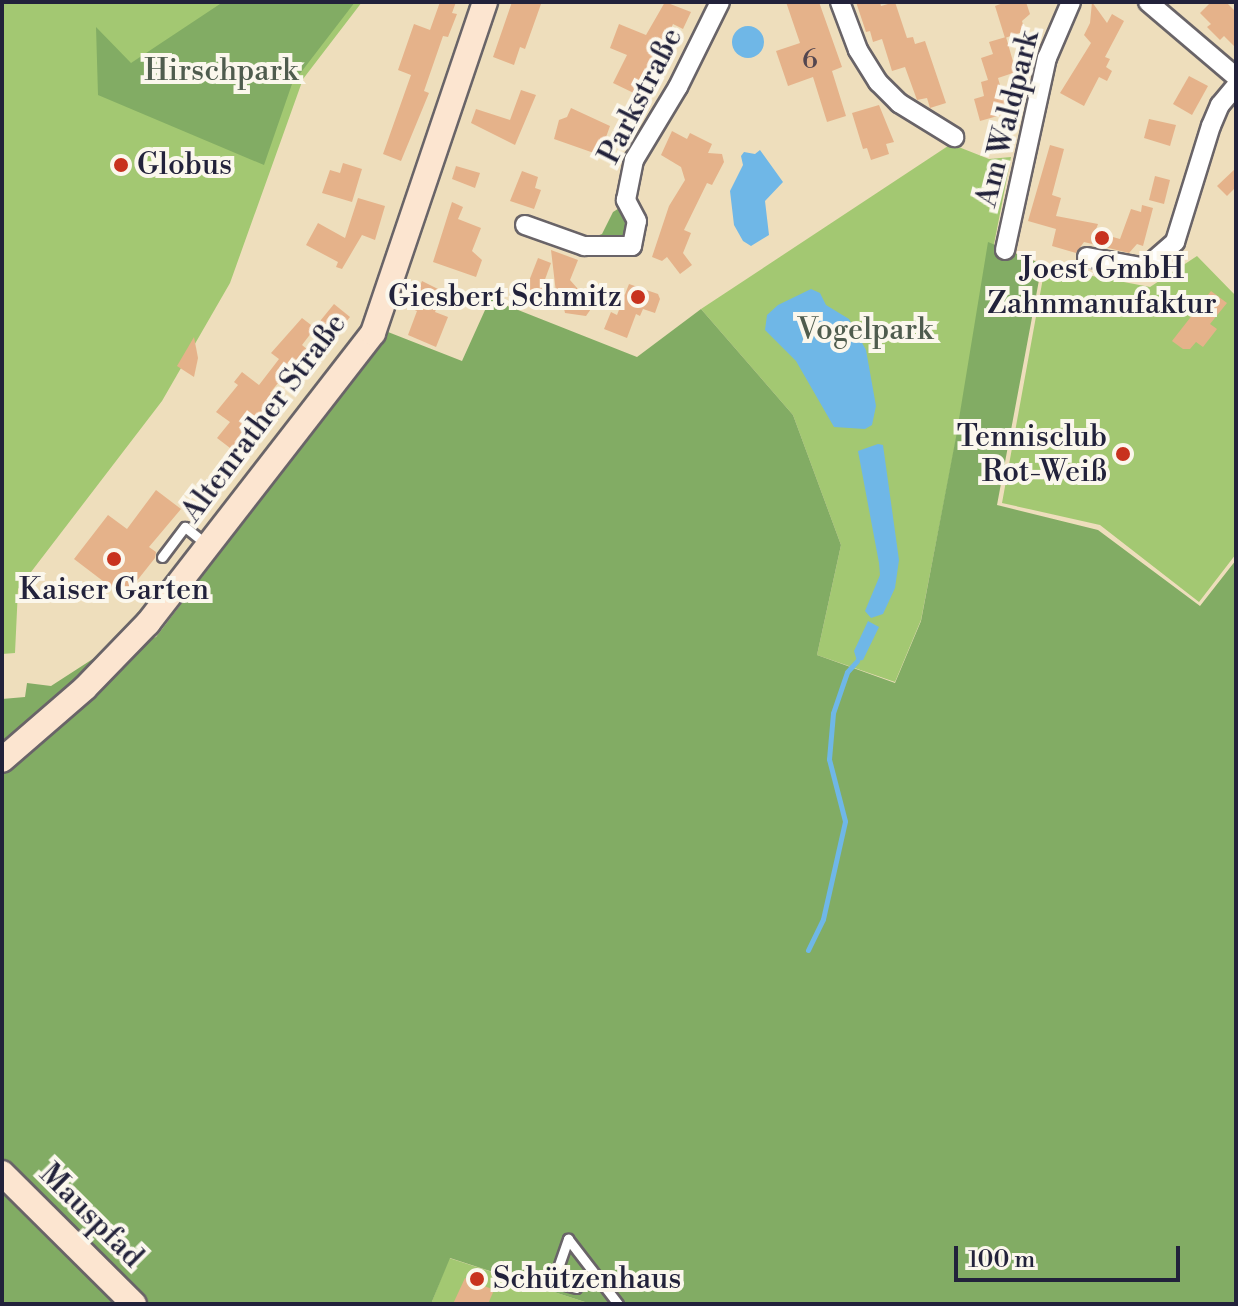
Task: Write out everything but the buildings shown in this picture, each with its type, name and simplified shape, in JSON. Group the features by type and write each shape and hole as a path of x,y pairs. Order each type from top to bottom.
{"street":[{"name":"Altenrather Straße","path":"2,760 130,644 373,333 485,2"},
{"name":"Parkstraße","path":"525,225 584,246 632,246 637,221 626,200 634,160 678,87 720,2"},
{"path":"840,2 858,50 878,82 899,103 954,137"},
{"name":"Am Waldpark","path":"1005,250 1047,58 1071,2"},
{"path":"1148,2 1236,77"},
{"path":"1087,257 1145,268 1175,242 1214,118 1236,86"},
{"name":"Mauspfad","path":"2,1173 134,1304"}],"lane":[{"path":"162,557 185,527 207,545"},
{"path":"576,1288 553,1282 568,1239 618,1304"}],"green space":[{"path":"2,2 362,2 303,79 230,283 162,401 18,589 15,653 2,654"},
{"name":"Hirschpark","path":"223,2 355,2 292,84 264,165 98,95 96,27 131,63"},
{"name":"Vogelpark","path":"951,144 989,159 1011,157 921,620 895,682 817,655 841,545 793,415 701,309"},
{"path":"621,207 630,222 625,237 584,241 602,234 613,212"},
{"path":"988,242 1042,264 997,505 1098,530 1200,606 1236,560 1236,1304 591,1304 450,1258 431,1304 2,1304 2,699 25,697 27,683 51,686 102,653 156,637 388,332 462,361 490,299 637,357 701,309 793,415 841,545 817,655 895,683 921,621 956,437"},
{"name":"Tennisclub Rot-Weiß","path":"1197,256 1236,296 1236,554 1199,602 1100,525 1002,503 1045,267 1150,287"},
{"name":"Schützenhaus","path":"449,1258 591,1304 431,1304"}],"water":[{"path":"748,26 759,31 764,42 759,53 748,58 737,53 732,42 737,31"},
{"path":"760,150 783,182 765,201 769,235 751,246 743,241 734,225 730,191 743,165 741,156 744,152 755,154"},
{"path":"811,289 820,293 826,305 849,319 866,350 876,406 872,425 865,429 834,427 796,361 765,330 767,315 778,305"},
{"path":"883,445 899,560 895,588 883,614 871,618 865,611 880,575 858,451"},
{"path":"868,621 879,627 863,660 857,661 854,651"}],"waterway":[{"path":"808,950 823,919 845,821 829,759 833,713 847,672 857,661"}],"place":[{"name":"Globus","path":"121,165"},
{"name":"Joest GmbH Zahnmanufaktur","path":"1102,238"},
{"name":"Giesbert Schmitz","path":"638,297"},
{"name":"Tennisclub Rot-Weiß","path":"1123,454"},
{"name":"Kaiser Garten","path":"114,559"},
{"name":"Schützenhaus","path":"477,1279"}]}
